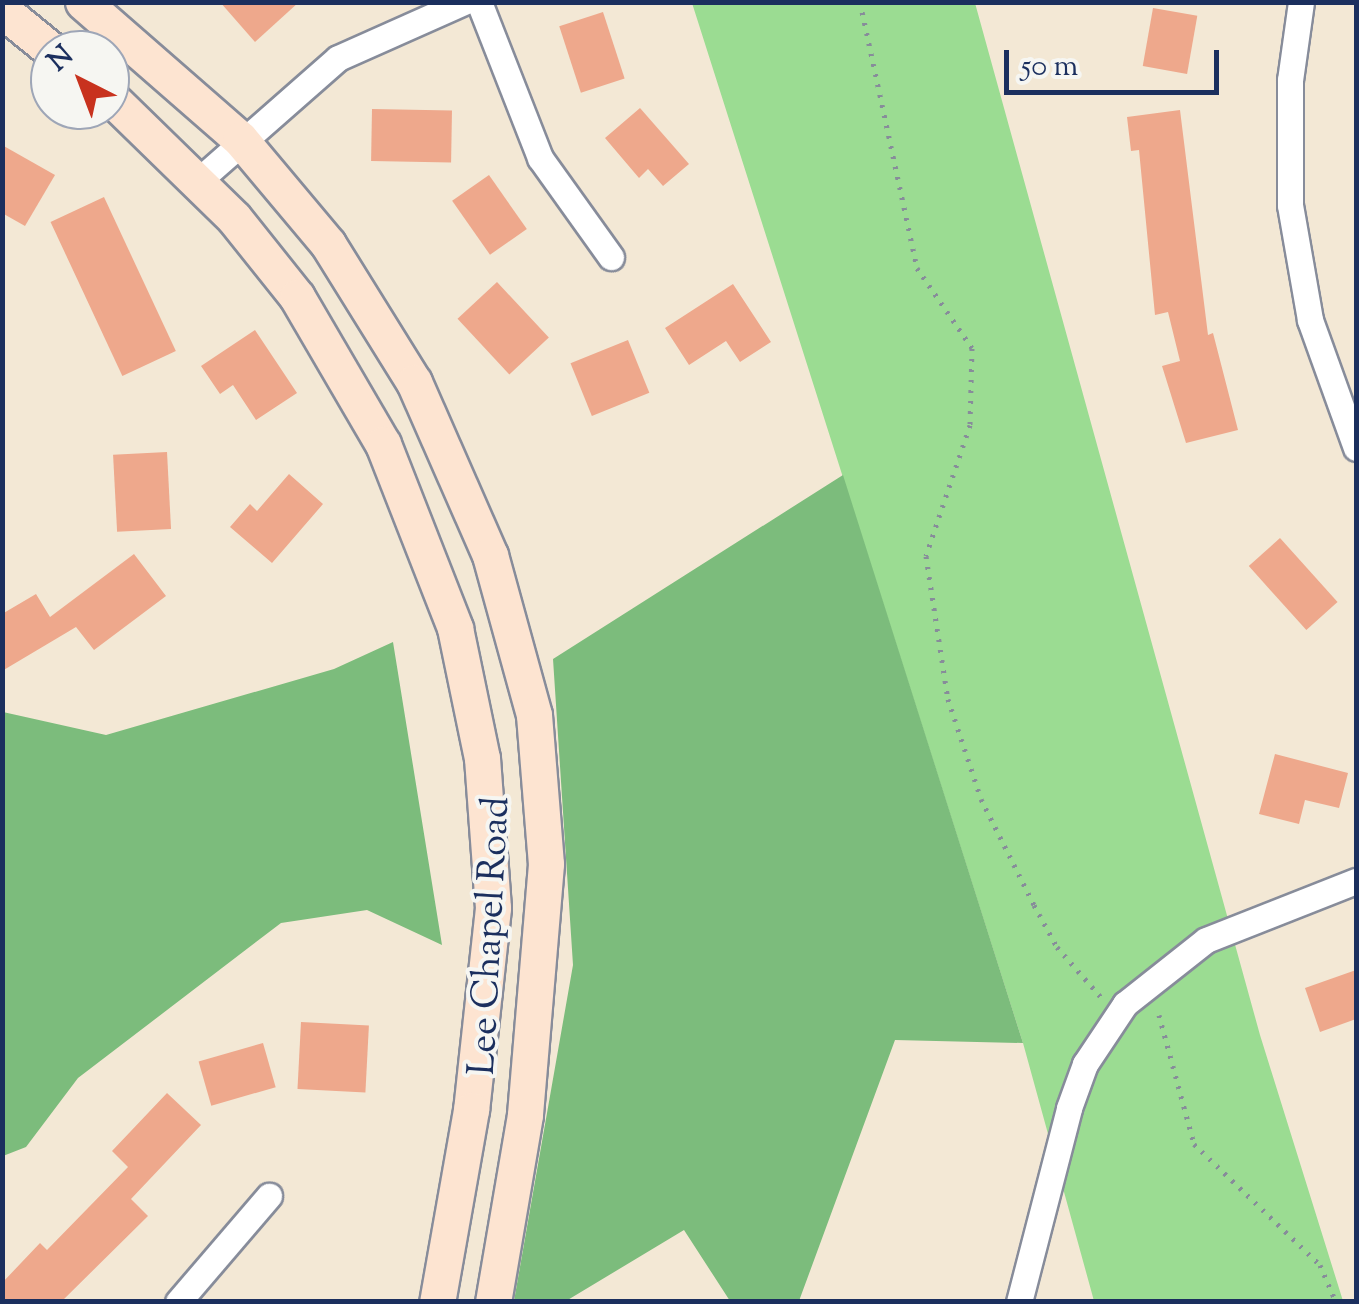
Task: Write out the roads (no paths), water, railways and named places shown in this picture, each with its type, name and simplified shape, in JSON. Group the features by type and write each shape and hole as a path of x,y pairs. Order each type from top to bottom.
{"main road":[{"name":"Lee Chapel Road","path":"83,2 240,140 328,244 414,382 490,555 534,716 546,864 539,1000 493,1302"},
{"path":"2,10 30,32"},
{"name":"Lee Chapel Road","path":"130,117 198,181 297,297 384,444 436,565 472,697 492,832 493,908 472,1110 437,1302"}],"street":[{"path":"198,181 240,140 338,58 464,2"},
{"path":"479,2 540,158 611,257"},
{"path":"1300,2 1288,144 1294,235 1325,374 1356,448"},
{"path":"1019,1302 1068,1108 1086,1064 1117,1015 1151,978 1206,940 1356,881"},
{"path":"178,1302 269,1196"}]}
